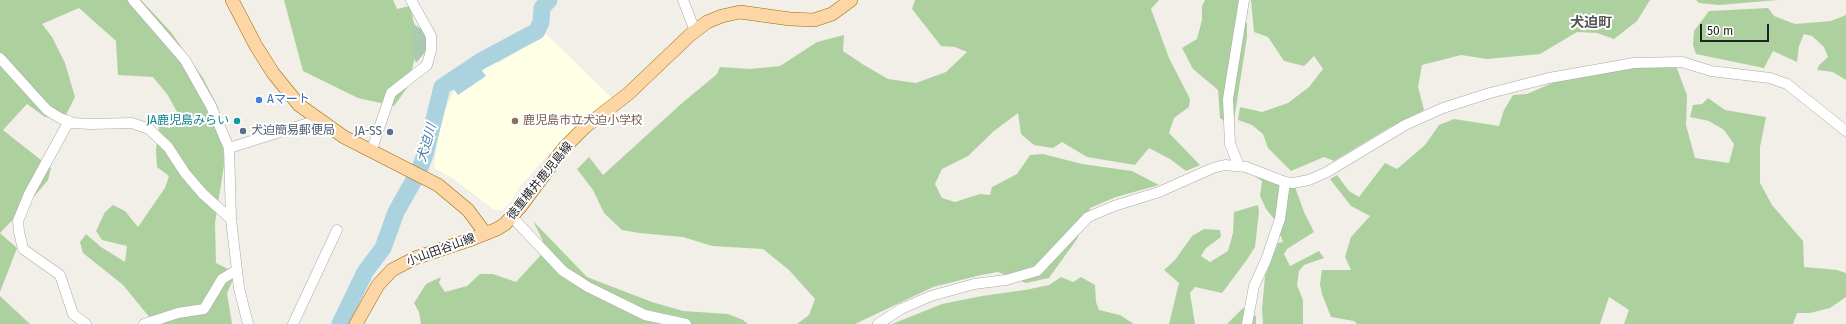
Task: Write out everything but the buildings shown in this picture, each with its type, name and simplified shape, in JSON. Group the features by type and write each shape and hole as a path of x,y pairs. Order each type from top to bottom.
{"main road":[{"path":"232,0 256,46 273,73 298,105 344,137 438,185 463,206 485,234"},
{"name":"徳重横井鹿児島線","path":"485,234 497,229 512,217 564,148 585,127 628,94 695,31 715,18 732,12 752,12 790,19 814,20 832,14 851,0"},
{"name":"小山田谷山線","path":"356,324 378,285 392,270 415,258 485,234"}],"street":[{"path":"133,0 185,60 211,106 229,148 231,219 239,288 248,324"},
{"path":"371,152 390,93 427,65 432,50 432,36 421,21 411,0"},
{"path":"683,0 695,31"},
{"path":"1239,166 1230,144 1228,99 1244,0"},
{"path":"0,58 47,110 69,122 91,124 132,123 149,129 168,147 185,174 203,194 231,219"},
{"path":"878,324 901,309 931,296 974,284 1006,280 1037,271 1088,218 1114,206 1159,192 1213,168 1225,165 1239,166 1246,167 1285,182 1293,183 1309,180 1327,172 1405,125 1443,108 1490,93 1549,78 1634,63 1682,62 1723,73 1770,78 1787,84 1846,130"},
{"path":"229,148 318,120"},
{"path":"69,122 29,194 18,221 23,249 60,276 72,314 86,324"},
{"path":"1247,324 1254,286 1266,260 1280,219 1285,182"},
{"path":"512,217 563,271 588,287 645,315 686,324"},
{"path":"293,324 337,230"},
{"path":"144,324 178,313 204,309 222,279 237,270"}],"shaded area":[{"path":"412,23 427,33 428,49 416,63 413,53"},
{"name":"鹿児島市立犬迫小学校","path":"545,33 613,99 550,152 520,187 510,203 502,210 494,210 454,179 434,168 438,136 447,106 455,89 494,56 499,63"}],"green space":[{"path":"0,0 141,0 171,32 203,78 218,107 223,134 224,165 215,223 216,263 230,270 233,280 227,293 232,324 155,324 123,285 83,253 80,242 86,234 101,247 125,262 127,246 102,240 96,231 105,212 113,205 125,211 138,227 165,188 169,176 157,167 156,150 159,126 169,128 184,124 167,94 153,77 118,75 116,41 79,8 42,24 52,37 65,63 75,97 66,115 45,117 27,104 3,130 51,168 48,180 27,205 0,233"},
{"path":"284,0 393,0 397,9 410,6 416,31 415,58 407,88 394,106 358,98 303,71"},
{"path":"915,0 1159,0 1151,9 1169,58 1190,99 1189,107 1174,118 1169,133 1200,165 1186,171 1170,159 1149,148 1135,165 1087,157 1062,142 1053,148 1034,145 1021,134 1018,113 994,131 968,156 942,169 935,184 942,198 955,202 980,194 990,195 992,187 1017,174 1030,155 1043,154 1082,164 1132,171 1159,185 1116,197 1090,208 1077,239 1049,278 1026,283 998,272 981,275 933,287 855,324 797,324 809,315 815,299 789,270 763,249 712,246 683,237 622,230 604,213 593,190 577,169 589,157 603,175 681,104 717,74 720,67 750,69 780,66 817,42 844,35 843,51 888,79 916,83 946,72 967,52 955,47 941,46 912,9"},
{"path":"1205,0 1239,0 1247,24 1247,37 1233,127 1220,118 1218,90 1193,69 1182,48 1197,39 1202,20 1202,6"},
{"path":"1251,0 1650,0 1637,21 1614,39 1597,33 1577,32 1540,54 1487,59 1461,55 1422,65 1418,87 1424,110 1387,129 1334,161 1324,157 1291,171 1268,148 1263,134 1252,125 1238,120 1240,107 1262,112 1288,103 1309,87 1323,69 1314,56 1304,66 1284,61 1268,37 1254,32"},
{"path":"1696,0 1778,0 1719,5 1699,3"},
{"path":"1768,8 1774,16 1795,24 1831,21 1846,15 1846,80 1833,72 1817,70 1819,65 1828,57 1824,47 1812,36 1804,34 1799,46 1797,62 1773,51 1764,68 1696,54 1693,45 1694,31 1709,11"},
{"path":"1673,58 1687,95 1686,125 1695,158 1729,163 1734,144 1724,130 1709,121 1690,117 1693,105 1702,104 1708,98 1725,110 1766,117 1760,147 1760,183 1772,205 1803,241 1804,267 1837,270 1846,273 1846,297 1830,308 1810,313 1797,313 1793,324 1624,324 1629,310 1609,297 1600,324 1357,324 1354,321 1331,317 1322,294 1320,284 1322,270 1351,270 1345,257 1351,237 1370,216 1351,206 1330,179 1337,175 1349,191 1359,197 1385,163 1397,169 1425,145 1439,125 1454,119 1499,126 1504,110 1513,95 1527,94 1559,80"},
{"path":"1262,168 1295,187 1304,212 1314,232 1287,249 1284,254 1290,266 1319,251 1324,258 1304,265 1299,271 1297,285 1303,300 1303,324 1263,324 1262,309 1265,276 1278,243 1283,242 1274,219 1266,209 1260,196 1262,181 1256,177"},
{"path":"1258,205 1259,212 1255,247 1246,261 1222,293 1195,287 1190,293 1195,324 1169,324 1179,283 1164,270 1175,260 1192,236 1204,229 1220,230 1221,237 1206,248 1201,256 1210,262 1228,251 1233,233 1234,212"},
{"path":"533,221 587,277 652,302 683,311 728,314 743,320 748,324 421,324 419,312 414,303 426,284 441,277 439,283 445,292 467,286 480,274 493,274 516,282 540,256 543,241"},
{"path":"0,233 17,248 0,292"},
{"path":"1061,277 1073,282 1081,277 1095,285 1096,302 1099,310 1120,315 1134,324 892,324 942,304 1049,285"},
{"path":"0,296 30,324 0,324"},
{"path":"1243,308 1256,316 1256,324 1227,324"}],"water":[{"path":"480,68 486,76 458,95 452,87"}],"waterway":[{"name":"犬迫川","path":"340,324 365,272 383,248 396,212 418,173 425,155 442,87 481,61 537,31 541,22 542,8 549,0"}],"place":[{"name":"Aマート","path":"259,100"},
{"name":"JA鹿児島みらい","path":"237,121"},
{"name":"鹿児島市立犬迫小学校","path":"515,121"},
{"name":"犬迫簡易郵便局","path":"243,131"},
{"name":"JA-SS","path":"390,132"}],"district":[{"name":"犬迫町","path":"1591,23"}]}
